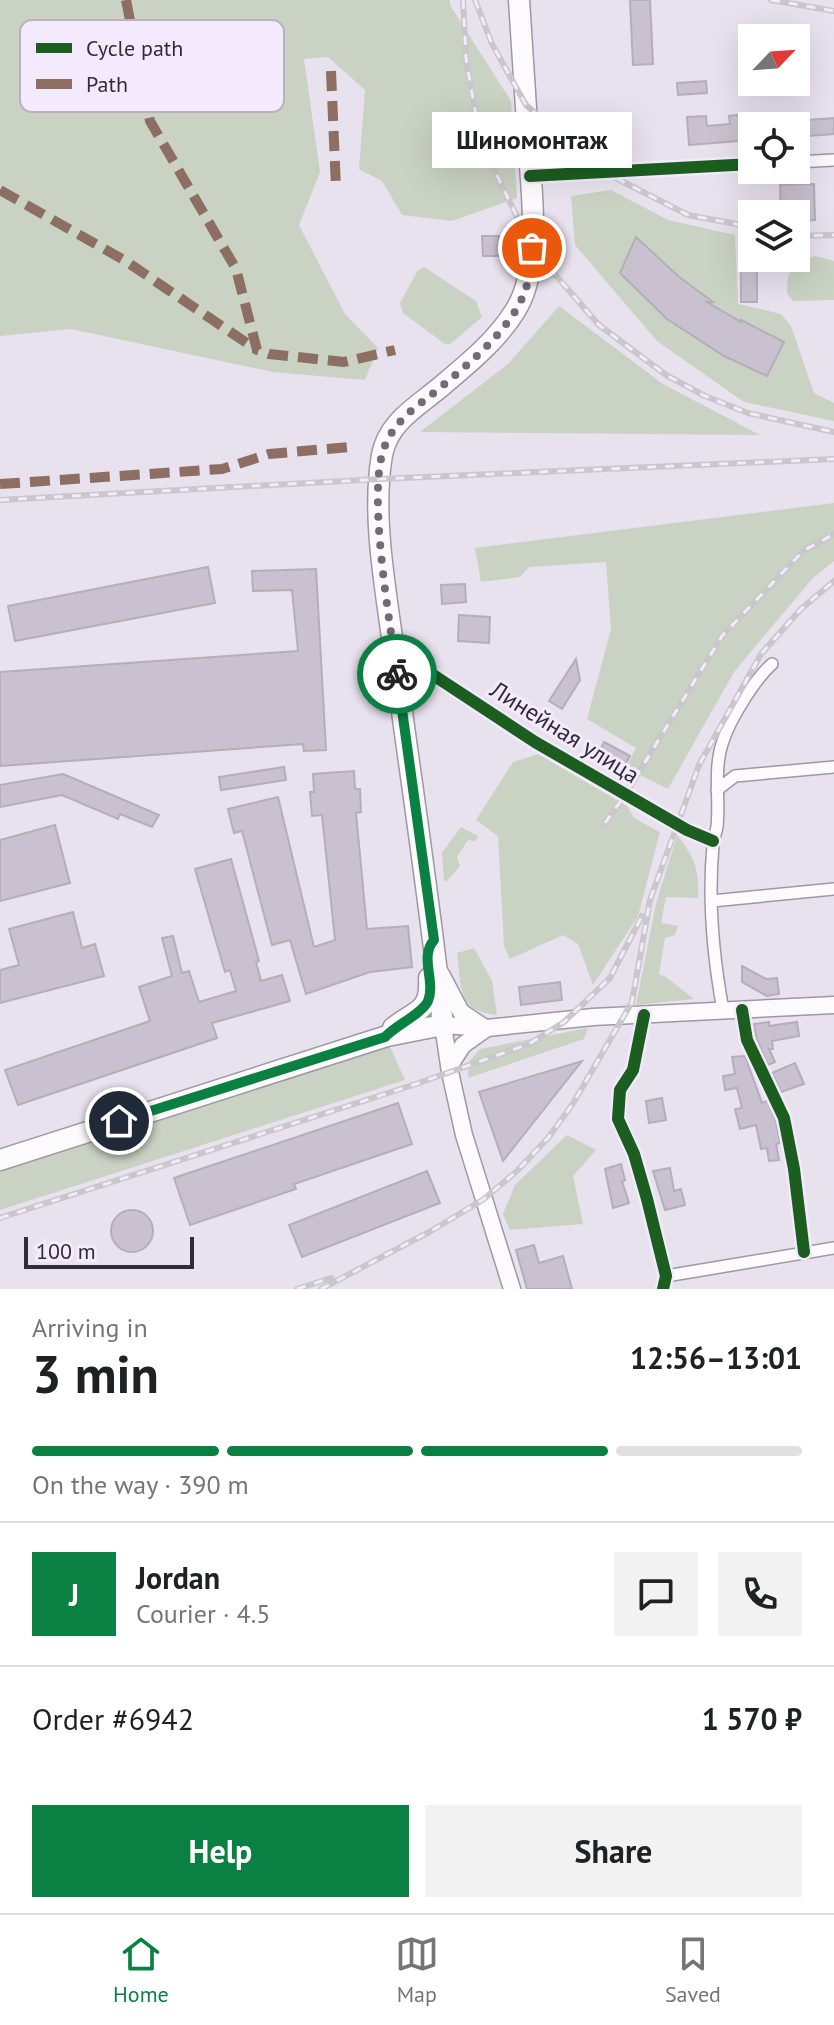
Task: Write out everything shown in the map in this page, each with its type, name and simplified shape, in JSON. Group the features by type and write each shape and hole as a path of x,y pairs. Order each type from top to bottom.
{"highway":[{"path":"0,1160 387,1036 443,1025 380,530 380,479 383,452 392,431 407,412 442,386 504,327 524,295 532,248 519,0"},
{"path":"387,1036 396,1024 418,1012 429,998 428,955 429,945 434,940"}],"main road":[{"path":"437,963 461,1012 487,1028"},
{"path":"512,1289 464,1135 443,1025 487,1028 644,1015 834,1005"},
{"path":"450,1065 463,1045 487,1028"},
{"path":"408,1030 419,1033 434,1044 450,1065"}],"street":[{"path":"810,161 834,160"},
{"path":"530,176 738,165"},
{"name":"Линейная улица","path":"395,659 421,667 535,742 687,830 713,841"},
{"path":"723,1010 717,980 712,901 713,841 717,829 722,742 758,676 772,664"},
{"path":"717,790 735,776 834,767"},
{"path":"712,901 834,889"},
{"path":"742,1010 747,1040 784,1118 804,1252"},
{"path":"644,1015 633,1070 620,1090 618,1119 634,1154 666,1276 663,1289"},
{"path":"666,1276 834,1248"}],"green space":[{"path":"0,0 450,0 450,5 511,101 517,198 452,221 402,215 382,181 359,169 365,90 328,57 304,59 320,172 299,225 345,314 378,348 365,380 273,372 71,329 0,336"},
{"path":"611,190 668,220 735,235 738,304 781,314 791,326 814,393 834,403 834,421 744,402 657,341 575,245 571,196"},
{"path":"810,257 834,261 834,300 793,301 787,293 790,272 810,272"},
{"path":"424,267 476,301 482,317 450,344 445,344 403,313 400,303 418,270"},
{"path":"559,306 663,384 760,435 420,432 508,364"},
{"path":"834,503 834,561 812,579 734,672 668,789 626,768 636,748 587,719 611,629 606,562 529,567 520,577 481,582 475,548"},
{"path":"538,754 627,806 634,818 660,832 638,916 593,985 578,944 563,935 510,959 504,946 498,836 476,820 513,762"},
{"path":"461,827 478,836 475,841 468,840 457,857 460,866 446,882 442,853"},
{"path":"677,835 695,864 698,898 666,897 661,923 678,926 675,935 665,938 659,974 694,999 636,1005 656,904"},
{"path":"474,948 492,981 497,1015 474,1008 468,1003 461,987 457,953"},
{"path":"588,1028 584,1039 468,1078 469,1062 480,1049"},
{"path":"389,1045 405,1080 0,1210 0,1172"},
{"path":"567,1135 596,1150 573,1176 583,1224 510,1230 503,1214 515,1185"}],"building":[{"path":"630,0 650,0 653,64 633,65"},
{"path":"706,81 707,93 678,95 677,83"},
{"path":"738,115 738,141 689,145 687,117 706,116 707,126 730,124 729,116"},
{"path":"834,118 834,134 810,136 810,120"},
{"path":"814,184 815,220 810,220 810,200 781,200 780,185"},
{"path":"482,236 499,236 500,256 483,256"},
{"path":"636,237 678,276 713,302 707,302 784,342 767,376 724,356 667,319 620,273"},
{"path":"741,272 757,272 757,302 741,302"},
{"path":"208,567 215,603 15,641 8,606"},
{"path":"316,569 326,750 304,751 303,744 0,766 0,672 298,651 292,590 253,591 252,571"},
{"path":"465,584 466,602 442,604 441,585"},
{"path":"459,615 490,617 489,643 458,641"},
{"path":"576,659 580,680 562,709 549,701"},
{"path":"604,742 630,756 621,772 596,757"},
{"path":"284,767 286,780 221,790 219,777"},
{"path":"354,771 355,789 360,789 361,812 356,813 367,929 408,926 412,967 370,972 306,994 290,940 272,945 242,831 234,833 228,809 278,797 314,947 335,940 322,815 312,816 310,792 314,792 313,774"},
{"path":"63,774 159,815 152,827 120,814 118,819 62,795 0,807 0,785"},
{"path":"55,825 70,883 0,901 0,840"},
{"path":"231,859 259,961 256,962 261,981 282,975 290,1001 212,1023 217,1038 18,1105 5,1070 150,1021 139,987 172,976 162,938 173,936 182,973 189,971 199,1002 236,991 230,970 225,972 195,869"},
{"path":"73,912 82,948 95,944 104,976 0,1003 0,970 19,965 9,929"},
{"path":"742,966 766,979 777,978 779,994 767,996 742,982"},
{"path":"560,982 562,1000 521,1005 519,987"},
{"path":"769,1022 769,1026 797,1022 799,1036 772,1041 773,1049 769,1049 775,1062 768,1065 754,1024"},
{"path":"745,1056 762,1103 767,1101 776,1121 779,1160 769,1161 767,1148 761,1149 756,1125 740,1129 735,1109 742,1108 737,1088 725,1090 723,1076 735,1074 732,1057"},
{"path":"582,1061 503,1161 479,1092"},
{"path":"795,1063 804,1084 781,1092 772,1073"},
{"path":"662,1098 666,1120 649,1123 646,1101"},
{"path":"398,1103 412,1144 294,1184 296,1189 190,1225 174,1178"},
{"path":"621,1164 625,1180 622,1181 629,1203 613,1208 605,1169"},
{"path":"670,1168 674,1191 681,1189 685,1205 665,1210 653,1171"},
{"path":"427,1171 440,1203 302,1257 289,1225"},
{"path":"132,1210 147,1216 153,1231 147,1246 132,1252 117,1246 111,1231 117,1216"},
{"path":"534,1245 539,1263 563,1256 572,1289 527,1289 516,1250"}],"railway":[{"path":"463,0 466,58 480,140 532,248 599,325 666,375 705,396 748,413 834,432"},
{"path":"475,0 492,44 526,105 604,172 688,215 738,224"},
{"path":"771,0 834,11"},
{"path":"810,236 834,235"},
{"path":"0,500 834,459"},
{"path":"605,823 722,636 803,551 834,534"},
{"path":"321,1289 484,1199 517,1171 548,1138 572,1105 632,1002 650,900 699,765 761,654 801,609 834,581"},
{"path":"0,1218 416,1084 529,1044 564,1022 610,978 642,916"},
{"path":"297,1289 331,1278"}],"marked path":[{"path":"126,0 130,20"},
{"path":"331,71 336,188"},
{"path":"148,112 150,121 236,269 257,350 344,362 395,350"},
{"path":"0,190 124,260 257,350"},
{"path":"0,484 222,469 269,454 349,447"}],"cycle path":[{"path":"530,176 738,165"},
{"path":"395,659 421,667 535,742 687,830 713,841"},
{"path":"742,1010 747,1040 784,1118 804,1252"},
{"path":"644,1015 633,1070 620,1090 618,1119 634,1154 647,1199 666,1276 663,1289"}],"way so far":[{"path":"397,674 379,518 383,452 392,431 407,412 442,386 504,327 524,295 532,248"}],"place":[{"name":"Шиномонтаж","path":"532,248"}],"route":[{"path":"119,1121 385,1037 396,1024 426,1004 430,987 429,945 434,940 397,674"}]}
